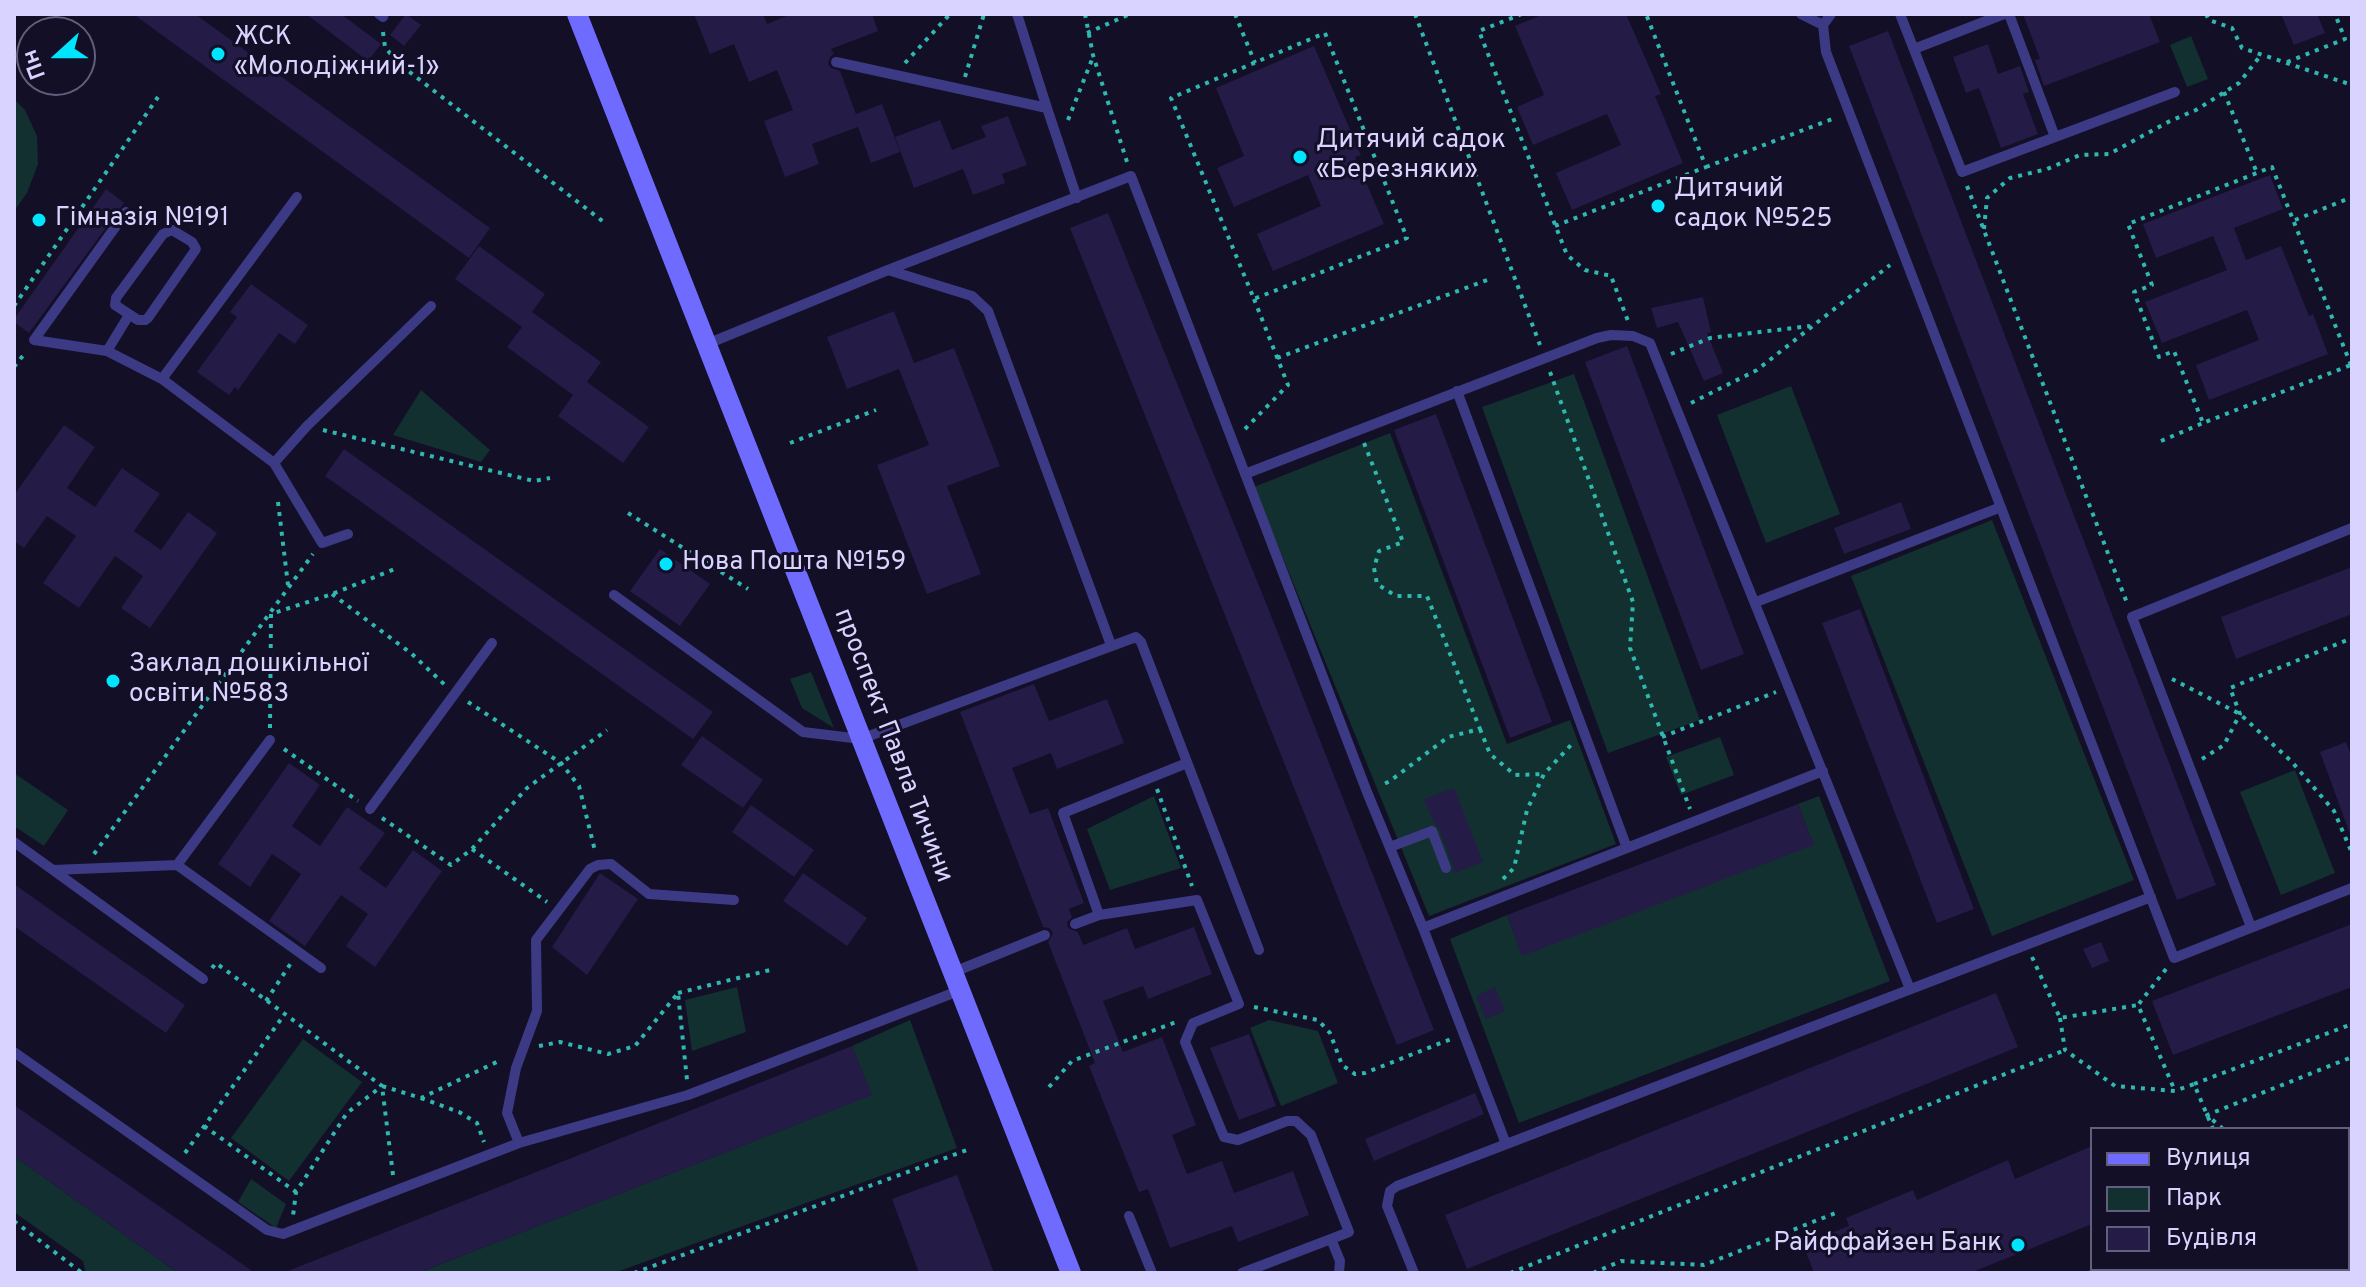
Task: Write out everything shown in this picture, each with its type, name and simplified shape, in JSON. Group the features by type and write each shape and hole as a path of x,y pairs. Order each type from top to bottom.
{"street":[{"name":"проспект Павла Тичини","path":"577,14 1071,1273"}],"lane":[{"path":"1017,14 1077,198"},
{"path":"1801,14 1823,25"},
{"path":"1831,14 1823,25 1826,52 2174,958 2352,888"},
{"path":"1900,14 1962,172 2175,92"},
{"path":"1914,49 2006,14 2055,137"},
{"path":"836,62 1047,108"},
{"path":"707,344 1131,176 1367,792 1506,1144"},
{"path":"162,379 297,197"},
{"path":"126,212 34,340 107,351 162,379 274,463 322,543 348,534"},
{"path":"176,231 195,245 194,252 145,320 129,315 115,305 116,298 163,234 176,231"},
{"path":"888,270 972,296 988,311 1111,645"},
{"path":"274,463 307,426 431,306"},
{"path":"107,351 129,315"},
{"path":"1245,474 1604,336 1633,336 1650,343 1910,989"},
{"path":"1457,391 1627,848"},
{"path":"1756,602 2001,507"},
{"path":"2251,927 2132,617 2352,528"},
{"path":"614,595 803,732 861,739 1111,645 1132,638 1141,642 1259,950"},
{"path":"370,809 492,643"},
{"path":"177,865 270,740"},
{"path":"1099,915 1063,813 1187,763"},
{"path":"1423,928 1823,771"},
{"path":"1390,847 1432,831 1446,868"},
{"path":"14,842 203,979"},
{"path":"519,1143 507,1113 516,1068 537,1011 536,940 590,869 611,864 649,894 734,900"},
{"path":"53,870 177,865 317,965"},
{"path":"1414,1273 1387,1206 1390,1191 2151,897"},
{"path":"1075,924 1099,915 1197,900 1239,1004 1193,1023 1185,1042 1224,1137 1238,1140 1287,1121 1296,1121 1311,1135 1349,1232 1242,1273"},
{"path":"14,1052 267,1230 283,1234 519,1143 688,1095 958,981 1045,935"},
{"path":"1129,1216 1152,1273"},
{"path":"1331,1239 1340,1261 1339,1273"}],"path":[{"path":"896,73 950,14"},
{"path":"962,88 984,14"},
{"path":"1085,14 1093,55 1131,176"},
{"path":"1087,33 1130,14"},
{"path":"1235,14 1255,63"},
{"path":"1415,14 1633,602 1630,648 1695,822"},
{"path":"1522,14 1506,17 1479,31 1567,255 1585,270 1611,276 1633,336"},
{"path":"1646,14 1706,167"},
{"path":"2206,14 2209,20 2232,28 2242,48 2352,85"},
{"path":"2287,62 2345,39 2335,14"},
{"path":"382,15 385,47 398,63 605,223"},
{"path":"1231,436 1248,428 1288,385 1171,98 1325,33 1407,238 1254,299"},
{"path":"1059,145 1093,55"},
{"path":"1984,231 1987,198 2010,178 2047,169 2080,155 2109,154 2196,110 2239,83 2261,55"},
{"path":"2224,92 2257,173"},
{"path":"14,306 158,97"},
{"path":"1555,226 1849,112"},
{"path":"2161,441 2351,365 2272,167 2128,224 2152,285 2134,292 2159,357 2174,351 2203,423"},
{"path":"1962,172 2132,617"},
{"path":"2294,220 2352,197"},
{"path":"1678,409 1757,370 1903,254"},
{"path":"1277,358 1490,279"},
{"path":"1658,359 1710,338 1813,326"},
{"path":"790,443 876,410"},
{"path":"307,426 534,481 550,478"},
{"path":"1358,429 1403,542 1379,551 1374,568 1377,584 1396,596 1427,596 1490,754 1515,775 1544,774"},
{"path":"274,463 288,587"},
{"path":"628,513 748,589"},
{"path":"83,869 322,543"},
{"path":"271,614 395,569"},
{"path":"332,594 412,654 455,693 561,763 579,786 598,865"},
{"path":"2189,766 2224,745 2240,714 2230,688 2352,638"},
{"path":"2152,668 2240,714 2292,762 2334,811 2352,853"},
{"path":"1662,737 1789,686"},
{"path":"1367,792 1390,781 1448,737 1480,729"},
{"path":"1503,879 1514,868 1527,810 1544,774 1584,732"},
{"path":"1153,778 1197,900"},
{"path":"472,849 558,910"},
{"path":"2026,945 2060,1018 2065,1050 2115,1086 2175,1091 2352,1024"},
{"path":"2060,1018 2138,1005 2174,958"},
{"path":"266,1001 293,960 317,965"},
{"path":"203,979 216,963 382,1086 459,1112 477,1123 488,1155"},
{"path":"421,1098 523,1050 560,1042 608,1054 635,1046 678,993 774,969"},
{"path":"678,993 688,1095"},
{"path":"1239,1004 1318,1020 1330,1033 1342,1065 1355,1074 1365,1073 1464,1034"},
{"path":"2138,1005 2175,1091"},
{"path":"176,1165 284,1015"},
{"path":"1049,1087 1072,1061 1185,1018 1193,1023"},
{"path":"1510,1273 2065,1050"},
{"path":"2207,1115 2352,1057"},
{"path":"2194,1084 2212,1127"},
{"path":"291,1232 296,1192 347,1113 382,1086"},
{"path":"382,1086 395,1192"},
{"path":"2207,1115 2221,1127"},
{"path":"204,1126 296,1192"},
{"path":"634,1273 967,1150"},
{"path":"1593,1273 1621,1261 1704,1265 1838,1212"},
{"path":"14,1221 82,1273"}],"green space":[{"path":"2191,36 2208,79 2187,87 2170,45"},
{"path":"14,99 25,110 37,136 38,164 27,193 14,211"},
{"path":"1574,374 1700,720 1608,753 1482,407"},
{"path":"1791,386 1840,514 1766,543 1717,415"},
{"path":"421,390 490,450 481,462 393,435"},
{"path":"1390,433 1507,744 1570,720 1616,844 1429,916 1254,487"},
{"path":"1992,520 2134,880 1992,936 1851,576"},
{"path":"811,672 834,728 802,708 790,679"},
{"path":"1720,737 1734,775 1681,795 1666,757"},
{"path":"2295,770 2335,873 2281,895 2240,792"},
{"path":"14,773 68,810 44,846 14,826"},
{"path":"1154,796 1181,868 1110,890 1087,829"},
{"path":"1819,796 1890,981 1519,1123 1450,939 1507,915 1522,955 1813,844 1798,804"},
{"path":"737,987 746,1032 692,1051 685,1000"},
{"path":"910,1020 957,1148 614,1273 418,1273 871,1095 852,1046"},
{"path":"1269,1020 1318,1031 1338,1083 1281,1106 1250,1028"},
{"path":"303,1039 362,1082 289,1181 231,1138"},
{"path":"14,1156 178,1273 86,1273 83,1261 14,1212"},
{"path":"251,1179 286,1204 276,1228 238,1202"}],"building":[{"path":"133,14 195,14 490,228 469,258"},
{"path":"306,14 341,14 381,44 368,61"},
{"path":"406,14 421,25 404,46 390,35"},
{"path":"694,14 763,14 767,24 791,14 872,14 878,31 831,49 834,54 828,64 840,71 856,114 882,104 900,152 871,163 858,127 812,144 819,164 785,177 764,121 793,110 777,70 749,82 734,44 710,54"},
{"path":"1544,14 1626,14 1661,94 1655,96 1683,163 1572,210 1556,173 1621,145 1607,114 1533,145 1517,107 1544,95 1515,26"},
{"path":"2023,14 2149,14 2160,42 2044,86 2035,60 2040,59"},
{"path":"2281,14 2317,14 2325,33 2294,45"},
{"path":"1888,31 2216,885 2177,900 1849,46"},
{"path":"1988,44 1998,74 2020,66 2029,92 2023,94 2038,134 2001,148 1979,88 1966,93 1953,57"},
{"path":"1314,46 1361,155 1355,157 1384,224 1273,271 1257,234 1321,206 1308,175 1234,207 1217,168 1244,156 1216,88"},
{"path":"1008,116 1027,165 1002,174 1005,183 973,195 963,169 914,188 895,137 940,120 952,150 986,137 981,126"},
{"path":"2270,175 2283,209 2234,228 2246,260 2281,246 2328,354 2209,400 2196,365 2259,340 2247,310 2162,343 2145,302 2227,270 2213,236 2156,258 2143,224"},
{"path":"106,189 124,203 29,333 14,319"},
{"path":"1108,213 1434,1030 1397,1045 1070,228"},
{"path":"479,246 545,294 532,312 601,362 587,382 649,427 623,463 558,416 573,395 507,347 522,327 455,279"},
{"path":"251,284 308,325 295,344 279,333 238,390 235,387 229,395 197,372 237,317 230,312"},
{"path":"1703,297 1711,332 1707,333 1723,373 1704,381 1678,322 1657,328 1651,308"},
{"path":"894,311 914,363 954,348 1000,466 947,486 981,574 927,594 877,465 929,445 899,369 847,389 827,337"},
{"path":"1627,346 1744,654 1701,670 1585,362"},
{"path":"1436,414 1552,722 1510,738 1394,430"},
{"path":"64,425 95,447 67,488 95,507 122,468 160,494 134,531 161,550 188,512 217,533 150,628 121,608 143,576 115,556 79,608 43,583 76,536 47,516 24,548 14,541 14,495"},
{"path":"344,449 713,712 693,739 325,476"},
{"path":"1901,502 1911,529 1844,554 1834,528"},
{"path":"660,549 710,584 680,626 630,591"},
{"path":"2352,567 2352,614 2236,659 2221,617"},
{"path":"1860,609 1974,909 1937,923 1822,623"},
{"path":"1034,684 1049,721 1107,699 1124,743 1057,769 1051,753 1012,768 1030,814 1048,808 1084,903 1069,909 1072,917 1067,922 1068,928 1078,932 1083,945 1127,928 1135,949 1194,927 1212,974 1148,999 1143,986 1103,1001 1123,1052 1162,1037 1196,1125 1172,1135 1187,1174 1222,1161 1234,1193 1293,1171 1309,1215 1238,1242 1232,1226 1170,1248 1148,1189 1139,1192 1089,1066 1095,1063 1048,942 1053,933 1043,927 960,712"},
{"path":"702,736 763,780 743,808 681,765"},
{"path":"2346,742 2352,758 2350,834 2320,752"},
{"path":"289,763 320,785 292,826 320,846 347,807 385,833 359,869 386,888 413,850 442,871 375,967 346,946 368,914 341,895 305,946 269,921 301,874 272,854 250,887 218,864"},
{"path":"1454,788 1483,862 1454,873 1439,828 1424,799"},
{"path":"1798,804 1814,845 1522,956 1507,915"},
{"path":"751,805 814,850 794,877 732,832"},
{"path":"600,873 638,899 587,975 552,947"},
{"path":"803,873 867,918 847,946 783,901"},
{"path":"14,884 185,1005 166,1033 14,926"},
{"path":"2352,924 2352,987 2173,1055 2152,1001"},
{"path":"2101,942 2109,961 2092,968 2083,949"},
{"path":"1495,987 1505,1011 1486,1019 1476,996"},
{"path":"1996,993 2018,1047 1467,1269 1445,1215"},
{"path":"1249,1034 1276,1106 1239,1120 1210,1048"},
{"path":"852,1046 872,1095 418,1273 283,1273"},
{"path":"1475,1093 1484,1114 1374,1161 1365,1139"},
{"path":"14,1105 255,1273 178,1273 14,1156"},
{"path":"2090,1147 2090,1225 1970,1273 1814,1273 1803,1244 1849,1226 1846,1218 1913,1190 1917,1200 2008,1160 2015,1179"},
{"path":"957,1175 994,1273 919,1273 892,1199"}],"place":[{"name":"ЖСК «Молодіжний-1»","path":"218,54"},
{"name":"Дитячий садок «Березняки»","path":"1300,157"},
{"name":"Дитячий садок №525","path":"1658,206"},
{"name":"Гімназія №191","path":"39,220"},
{"name":"Нова Пошта №159","path":"666,564"},
{"name":"Заклад дошкільної освіти №583","path":"113,681"},
{"name":"Райффайзен Банк","path":"2018,1245"}]}
